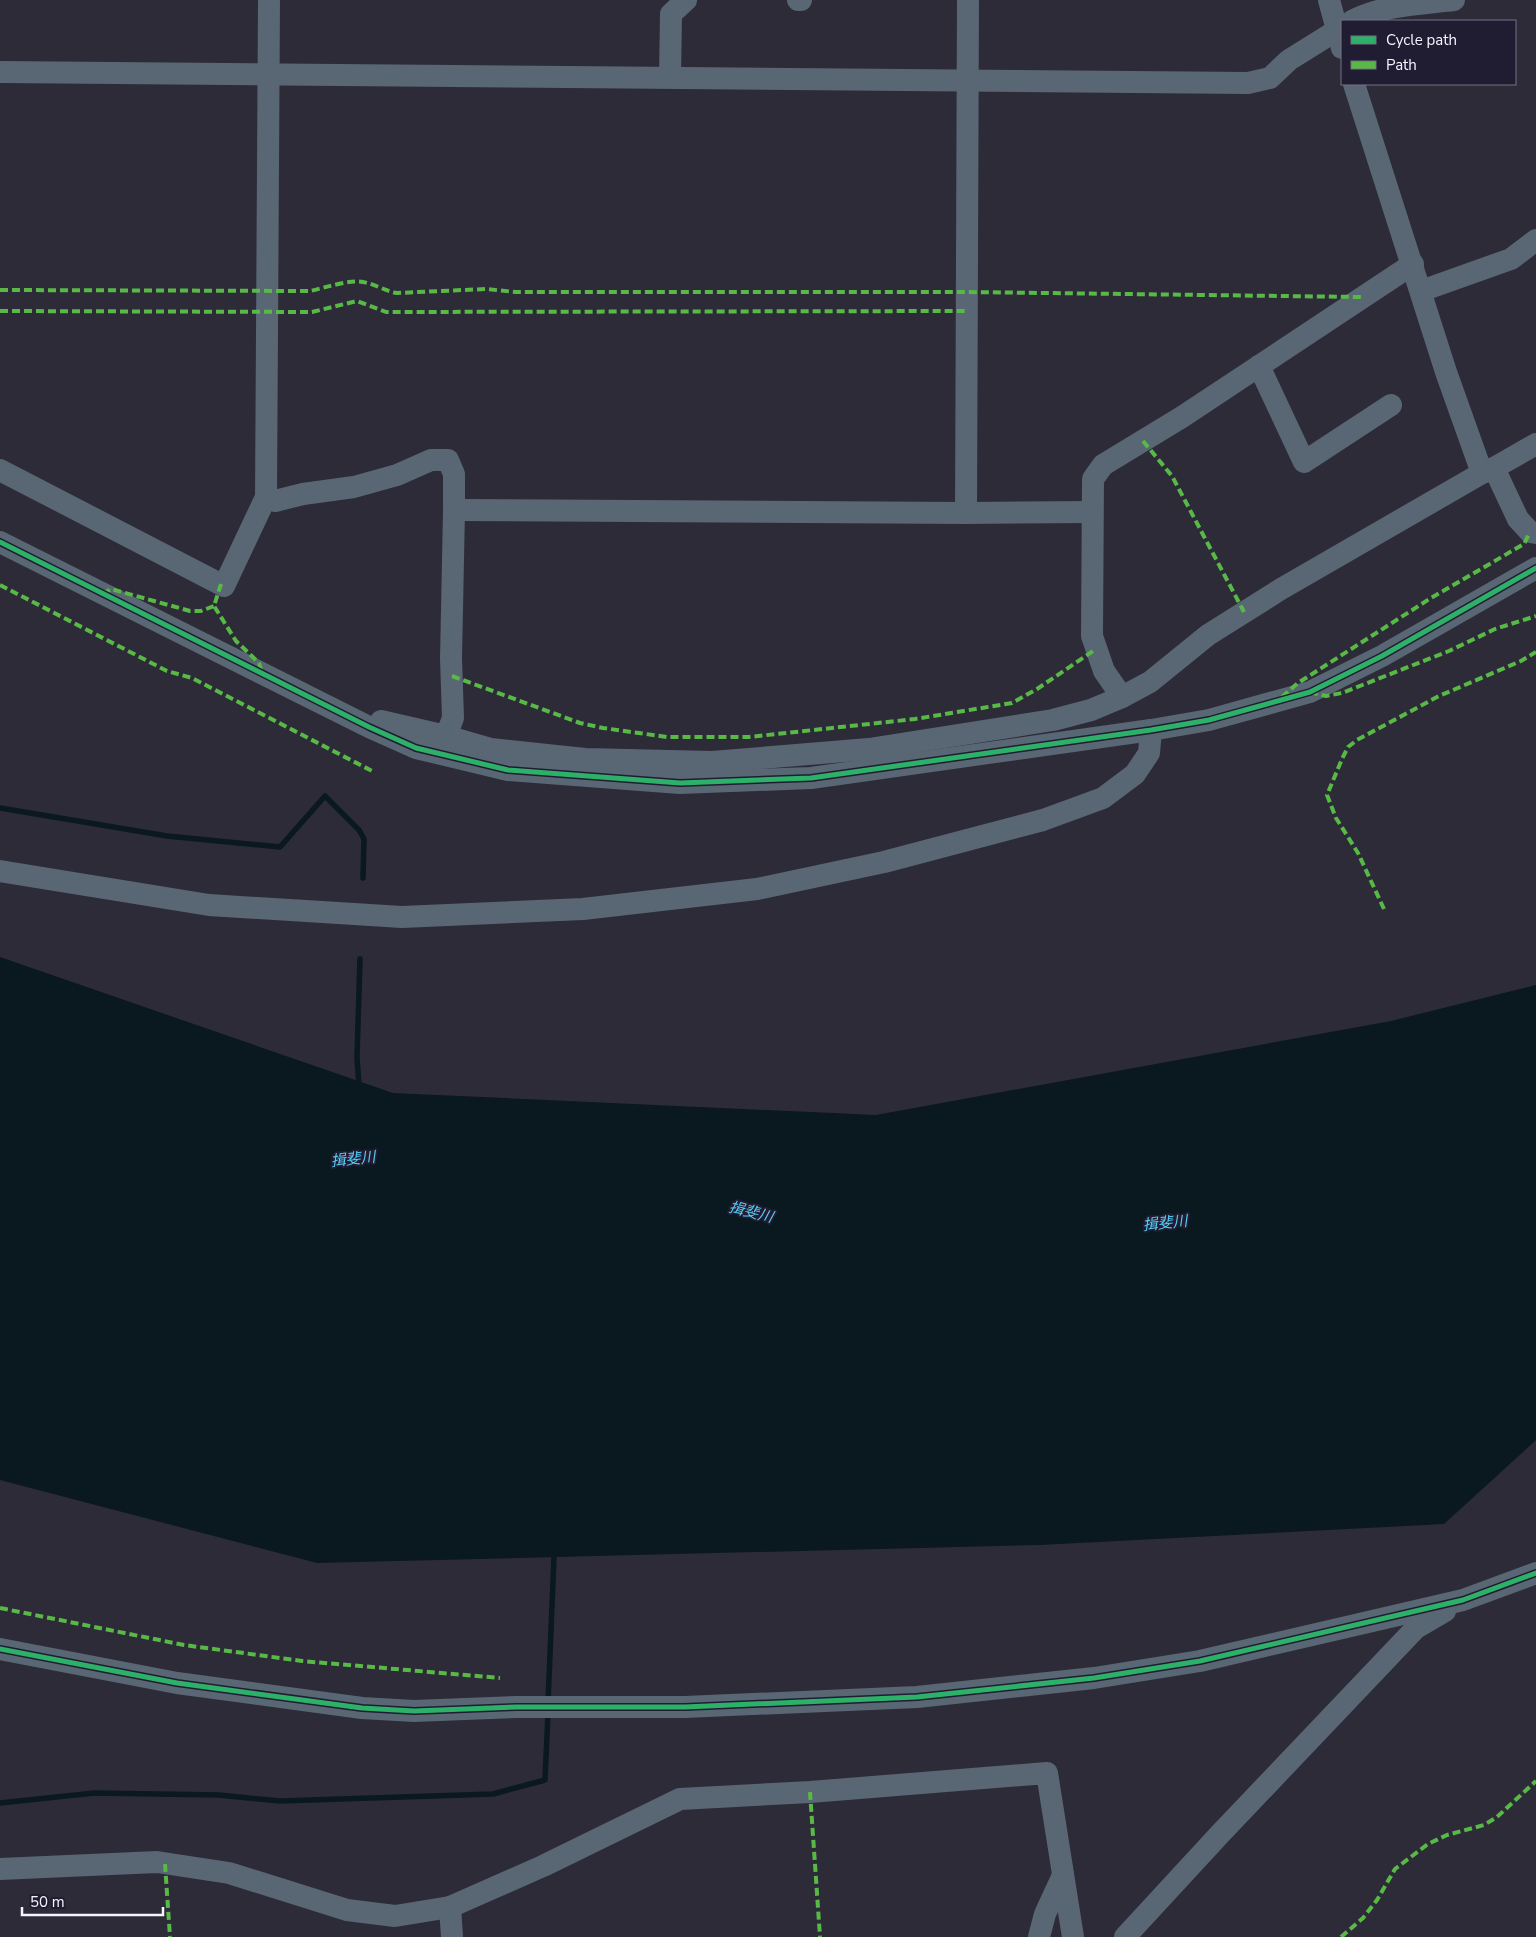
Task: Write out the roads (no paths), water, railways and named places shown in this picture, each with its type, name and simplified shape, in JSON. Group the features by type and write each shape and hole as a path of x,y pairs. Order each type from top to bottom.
{"street":[{"path":"0,470 224,586 266,498 269,0"},
{"path":"670,77 671,14 686,0"},
{"path":"966,513 966,79 968,0"},
{"path":"1330,0 1341,28"},
{"path":"1358,20 1363,16 1384,9 1454,0"},
{"path":"0,72 269,76 966,79 1248,83 1270,78 1289,60 1341,33"},
{"path":"1354,85 1446,372 1488,471 1518,519 1530,532 1536,533"},
{"path":"1421,291 1511,259 1536,240"},
{"path":"1122,697 1104,671 1092,636 1093,479 1103,465 1182,417 1413,264"},
{"path":"1259,366 1304,462 1391,405"},
{"path":"370,727 378,721 446,736 491,749 586,759 712,762 869,748 1053,720 1091,710 1122,697 1150,682 1208,635 1281,589 1536,444"},
{"path":"266,498 275,501 303,494 354,487 397,475 431,460 448,460 454,474 453,718 446,736"},
{"path":"454,510 1092,512"},
{"path":"0,542 370,727 416,748 508,770 680,783 811,778 1152,730 1209,720 1310,692 1382,656 1536,568"},
{"path":"0,870 209,905 402,917 583,909 757,889 884,862 1043,820 1104,798 1135,774 1149,753 1152,730"},
{"path":"0,1649 177,1683 362,1708 414,1711 517,1707 694,1707 917,1698 1094,1678 1200,1660 1463,1600 1536,1573"},
{"path":"1125,1937 1416,1628 1463,1600"},
{"path":"0,1869 157,1862 228,1874 346,1910 395,1916 450,1907 543,1866 680,1799 810,1792 1047,1773 1073,1937"},
{"path":"1038,1937 1045,1914 1063,1875"},
{"path":"450,1907 452,1937"}],"water":[{"name":"揖斐川","path":"0,957 393,1093 876,1115 1391,1021 1536,985 1536,1440 1444,1524 1040,1545 317,1563 0,1480"}],"waterway":[{"path":"0,808 167,836 280,847 325,796 359,830 364,839 363,878"},
{"path":"359,1086 357,1057 360,959"},
{"path":"548,1703 554,1557"},
{"path":"0,1803 94,1793 219,1795 280,1801 493,1794 545,1780 548,1713"}]}
